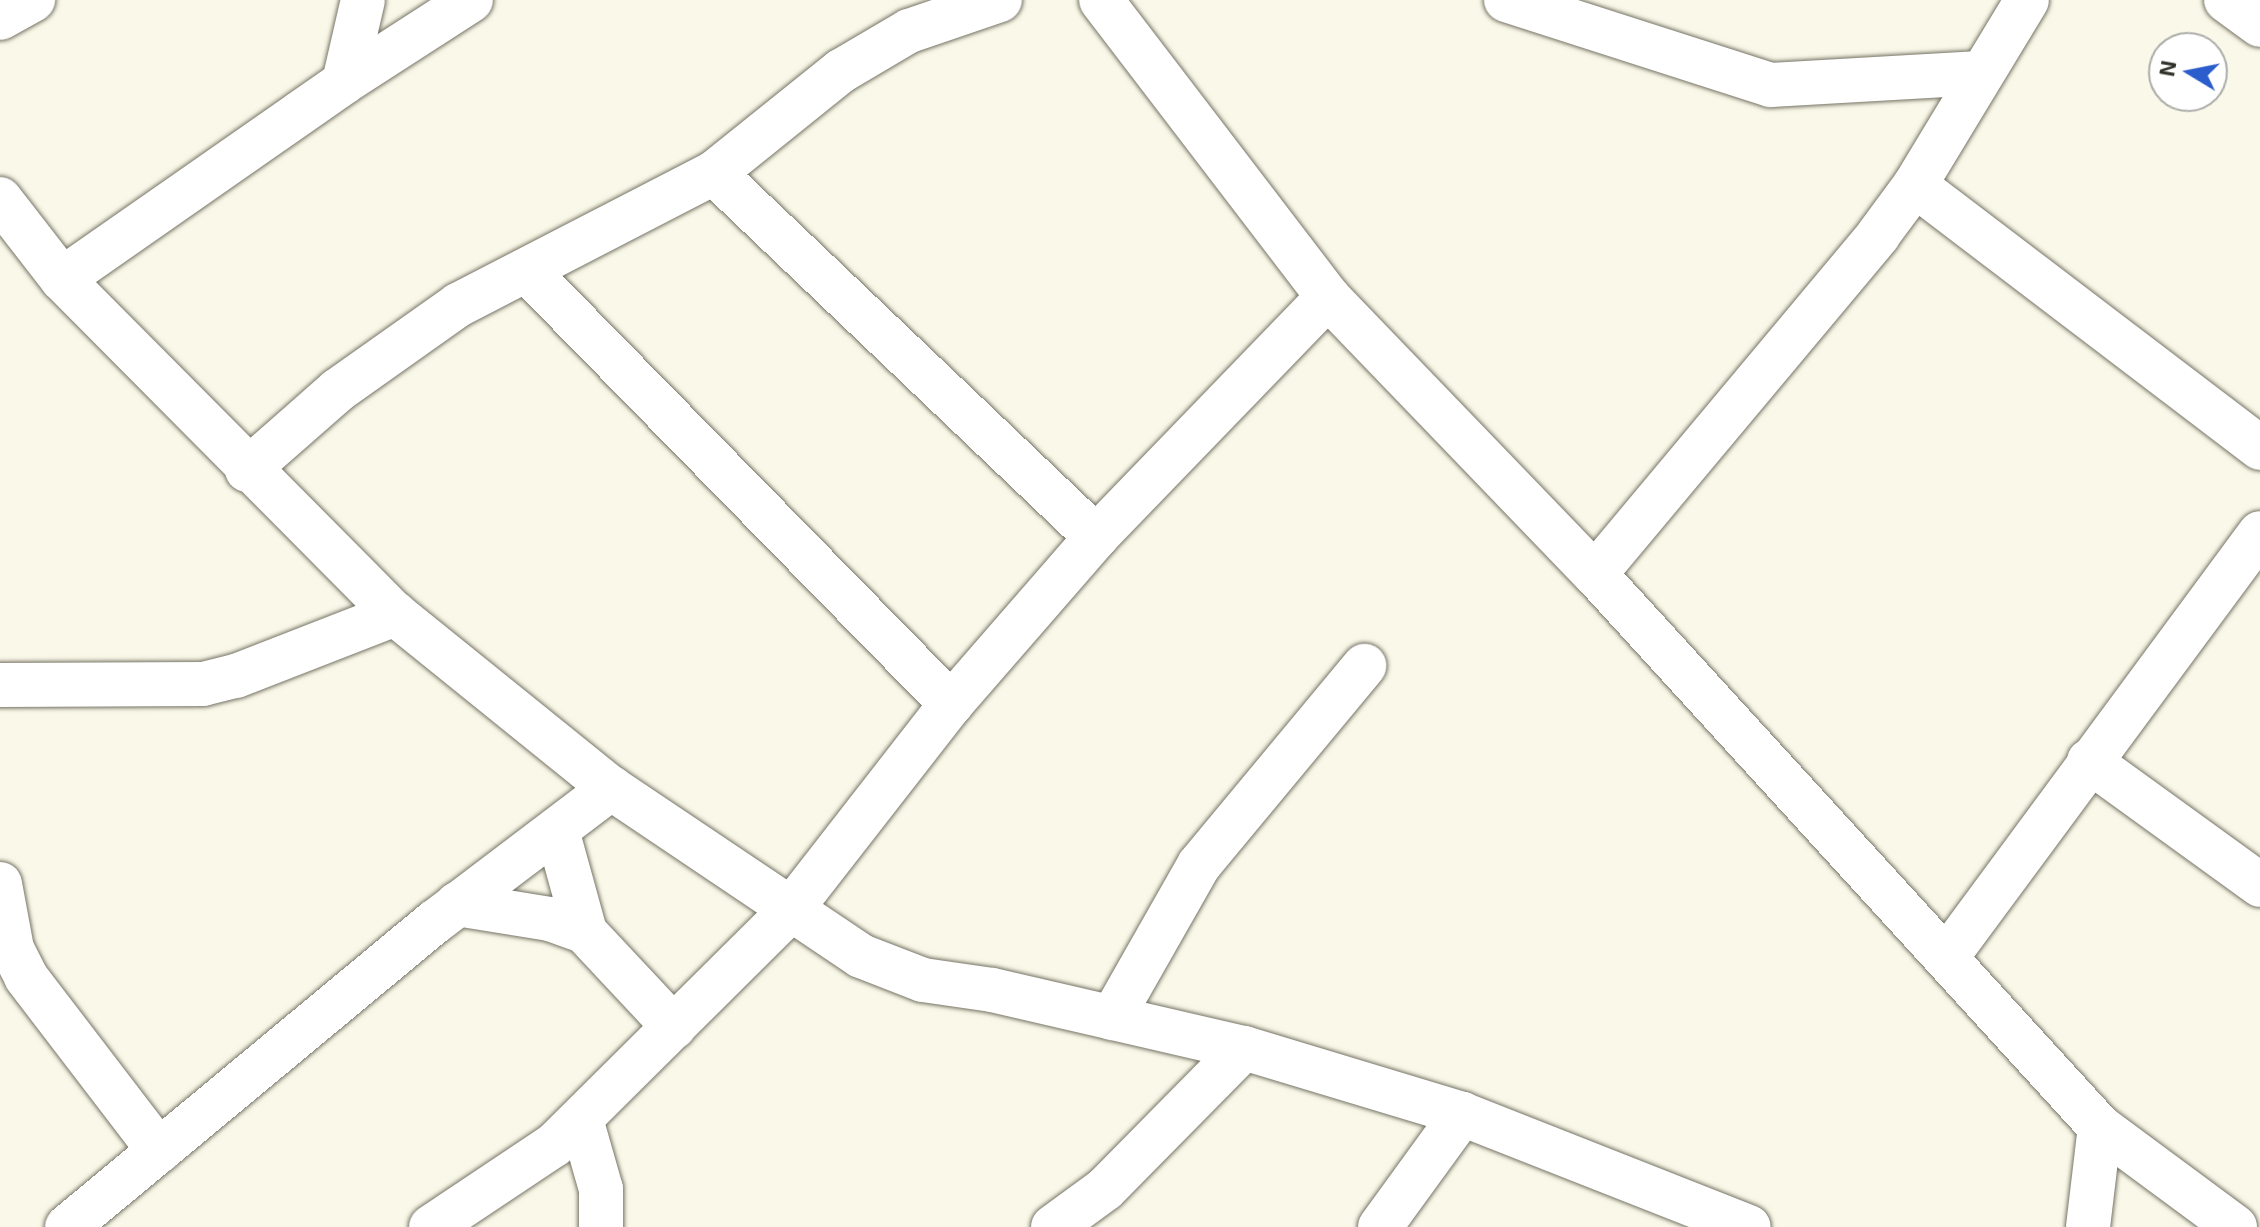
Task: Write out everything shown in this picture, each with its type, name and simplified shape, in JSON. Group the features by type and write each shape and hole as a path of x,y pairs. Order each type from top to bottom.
{"street":[{"path":"0,18 33,0"},
{"path":"344,82 363,0"},
{"path":"62,279 344,82 471,0"},
{"path":"247,470 338,390 446,313 714,173 841,71 909,31 1000,0"},
{"path":"1101,0 1328,297 1595,574 2100,1127 2235,1227"},
{"path":"1506,0 1771,85 1980,73"},
{"path":"1595,574 1915,185 2027,0"},
{"path":"2226,0 2260,25"},
{"path":"714,173 1096,537"},
{"path":"1915,185 2260,448"},
{"path":"0,199 62,279 247,470 395,614 611,788 789,912 861,956 923,980 1244,1048 1462,1114 1739,1225"},
{"path":"528,272 951,704"},
{"path":"431,1227 554,1145 789,912 951,704 1096,537 1328,297"},
{"path":"1946,958 2260,533"},
{"path":"0,685 203,684 236,676 395,614"},
{"path":"1112,1018 1199,865 1364,666"},
{"path":"2089,761 2260,885"},
{"path":"67,1227 457,904 611,788"},
{"path":"557,830 585,932"},
{"path":"0,884 12,949 26,977 159,1151"},
{"path":"457,904 550,919 585,932 674,1027"},
{"path":"1053,1227 1105,1189 1244,1048"},
{"path":"1380,1227 1462,1114"},
{"path":"581,1119 601,1189 601,1227"},
{"path":"2088,1227 2100,1127"}]}
